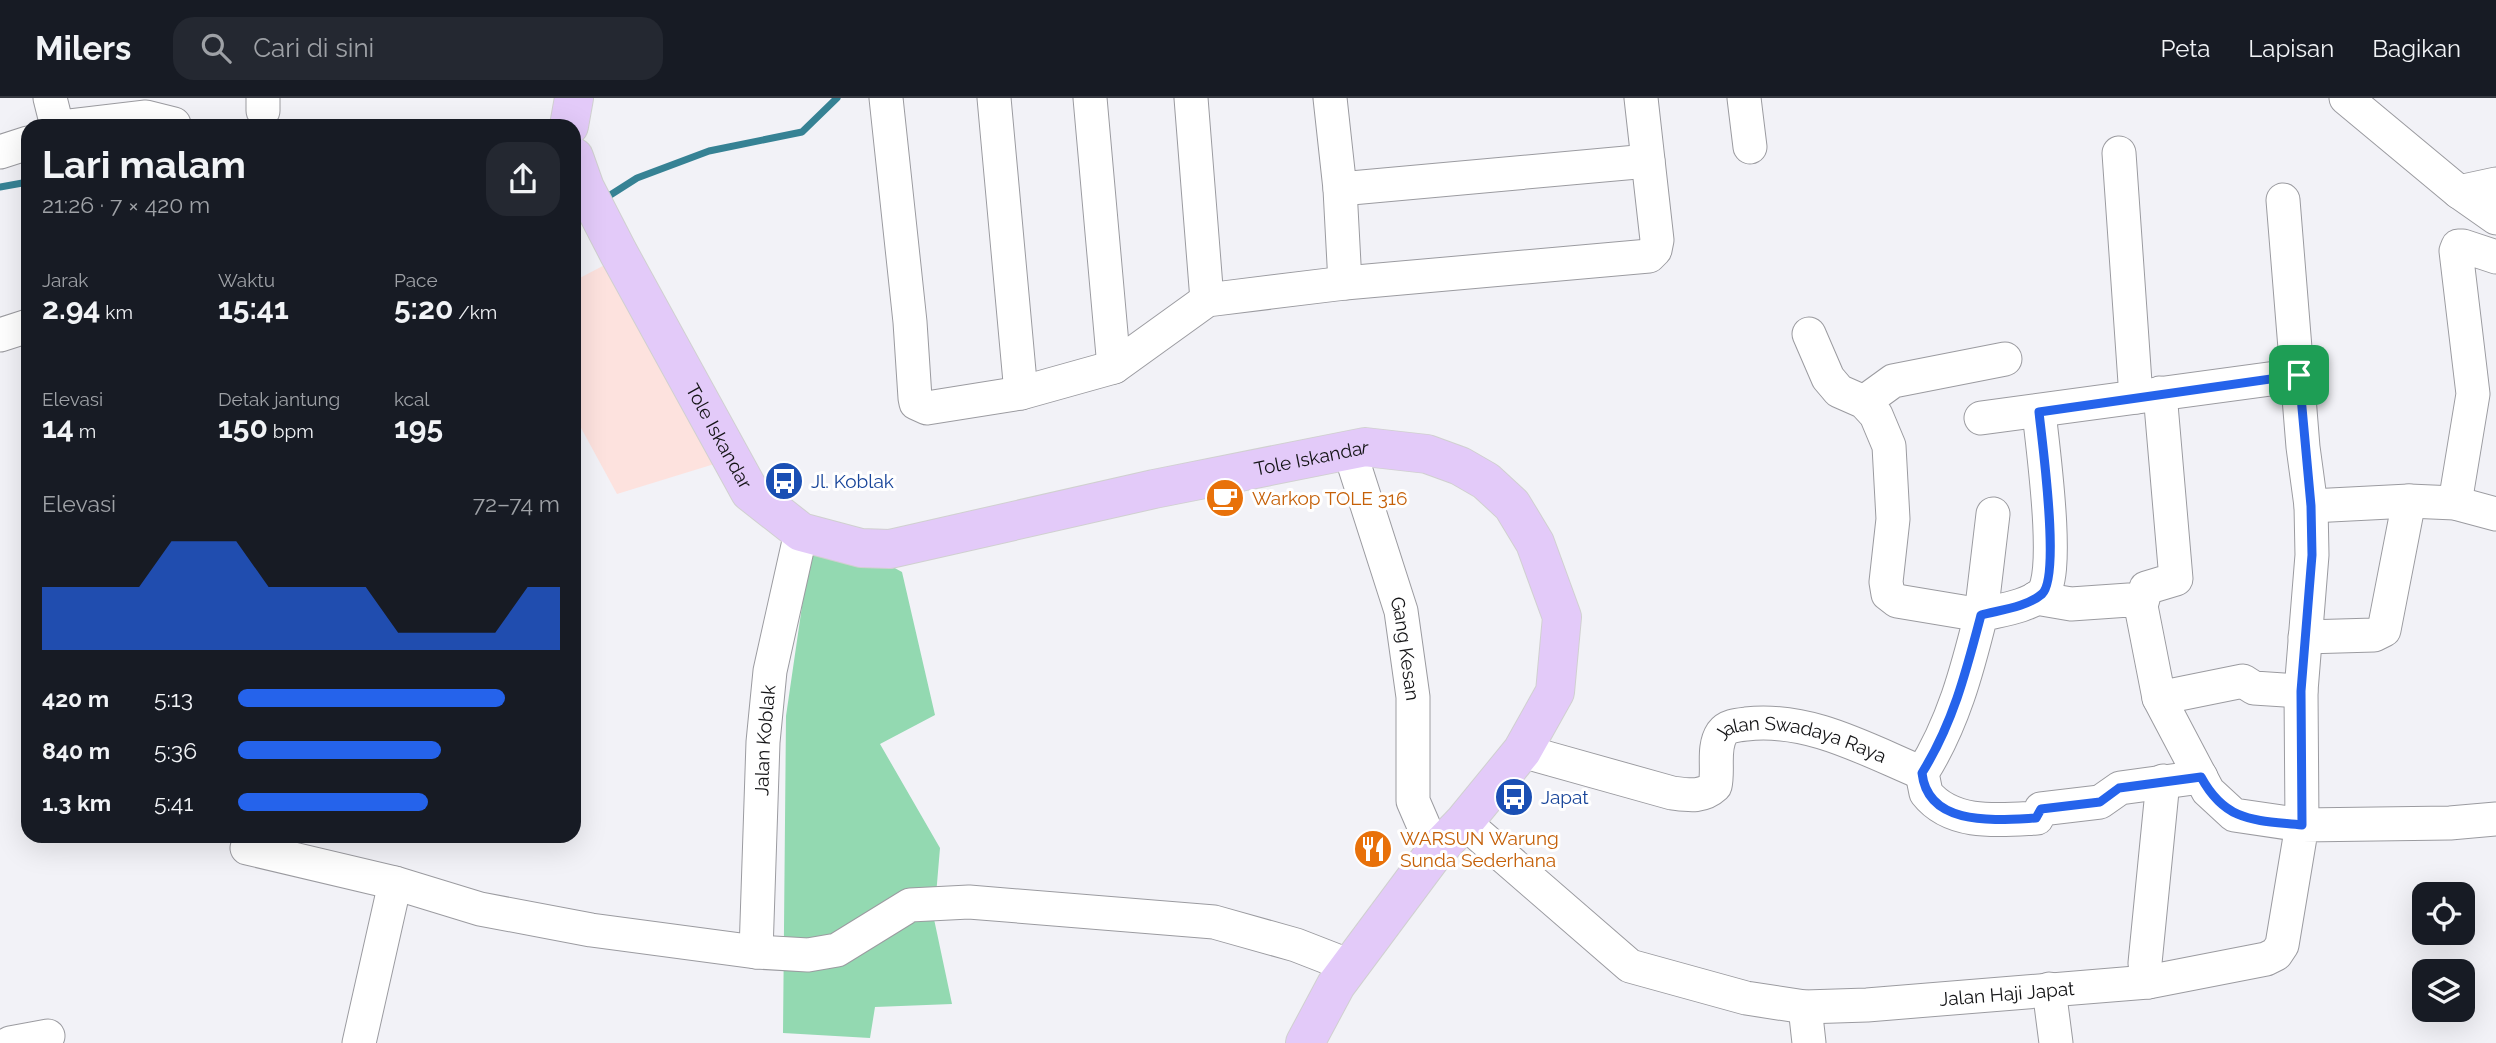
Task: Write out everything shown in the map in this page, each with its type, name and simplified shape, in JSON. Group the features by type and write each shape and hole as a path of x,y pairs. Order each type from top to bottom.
{"main road":[{"path":"570,119 574,98"},
{"name":"Tole Iskandar","path":"581,175 618,252 750,492 801,532 861,548 890,550 1349,449 1396,448 1427,454 1460,466 1486,481 1511,505 1535,543 1562,617 1555,692 1522,751 1464,822 1435,852 1350,966 1305,1043"}],"street":[{"path":"50,98 70,118 154,119"},
{"path":"886,98 916,403 927,408 1021,393 1114,368 1208,300 1345,283 1649,256 1655,250 1657,240 1641,98"},
{"path":"994,98 1021,393"},
{"path":"1090,98 1114,368"},
{"path":"1191,98 1208,300"},
{"path":"1330,98 1340,189 1345,283"},
{"path":"1744,98 1750,147"},
{"path":"2346,98 2459,192 2496,218"},
{"path":"0,152 21,145"},
{"path":"2119,153 2148,395 2176,579 2146,588 2141,606 2159,698 2201,777 2221,806 2234,815 2302,825 2450,823 2496,819"},
{"path":"1340,189 1648,161"},
{"path":"2459,192 2496,184"},
{"path":"2283,200 2311,506 2312,555 2301,691 2302,825"},
{"path":"2455,502 2473,394 2456,251 2458,246 2463,246 2496,257"},
{"path":"0,335 21,328"},
{"path":"1809,334 1828,378 1839,391 1864,402 1876,415 1889,446 1894,519 1886,582 1888,593 1896,601 1981,615 2036,598 2044,592 2050,578 2048,496 2039,412"},
{"path":"1864,402 1893,380 2005,359"},
{"path":"1982,418 2299,375"},
{"name":"Gang Kesan","path":"1349,449 1401,611 1413,698 1413,801 1435,852"},
{"path":"2311,506 2409,501 2455,502 2496,514"},
{"path":"2305,637 2374,635 2384,630 2409,501"},
{"path":"1993,514 1981,615 1964,680 1942,741 1922,773 1926,793 1958,816 1992,820 2036,818 2041,809 2051,805 2100,802 2119,788 2201,777"},
{"name":"Jalan Koblak","path":"756,952 763,742 770,671 801,532"},
{"path":"2036,598 2071,604 2129,600 2141,606"},
{"path":"2159,698 2243,681 2254,688 2301,691"},
{"name":"Jalan Swadaya Raya","path":"1522,751 1672,793 1696,795 1708,793 1715,786 1717,744 1723,731 1734,725 1783,723 1823,732 1922,773"},
{"path":"2148,982 2145,963 2163,781"},
{"name":"Jalan Haji Japat","path":"1464,822 1630,965 1746,998 1805,1007 2148,982 2266,959 2276,954 2285,935 2302,825"},
{"path":"247,848 395,883 480,909 591,930 756,952 808,955 837,950 910,905 969,902 1214,922 1296,945 1350,966"},
{"path":"359,1043 395,883"},
{"path":"2049,989 2056,1043"},
{"path":"1805,1007 1809,1043"},
{"path":"10,1043 48,1036"}],"shaded area":[{"path":"620,257 750,453 617,494 581,428 581,277"}],"green space":[{"path":"814,524 902,572 935,715 880,744 940,848 934,919 952,1004 875,1007 870,1038 783,1033 786,716"}],"waterway":[{"path":"604,199 637,178 709,151 802,132 837,98"},
{"path":"0,187 21,183"}],"place":[{"name":"Jl. Koblak","path":"784,481"},
{"name":"Warkop TOLE 316","path":"1225,498"},
{"name":"Japat","path":"1514,797"},
{"name":"WARSUN Warung Sunda Sederhana","path":"1373,849"}],"route":[{"path":"2299,375 2303,447 2311,506 2312,555 2301,691 2302,825 2253,820 2234,815 2221,806 2208,791 2201,777 2119,788 2100,802 2051,805 2041,809 2036,818 1992,820 1958,816 1931,799 1926,793 1922,773 1942,741 1964,680 1981,615 2036,598 2044,592 2050,578 2048,496 2039,412 2299,375"}]}
